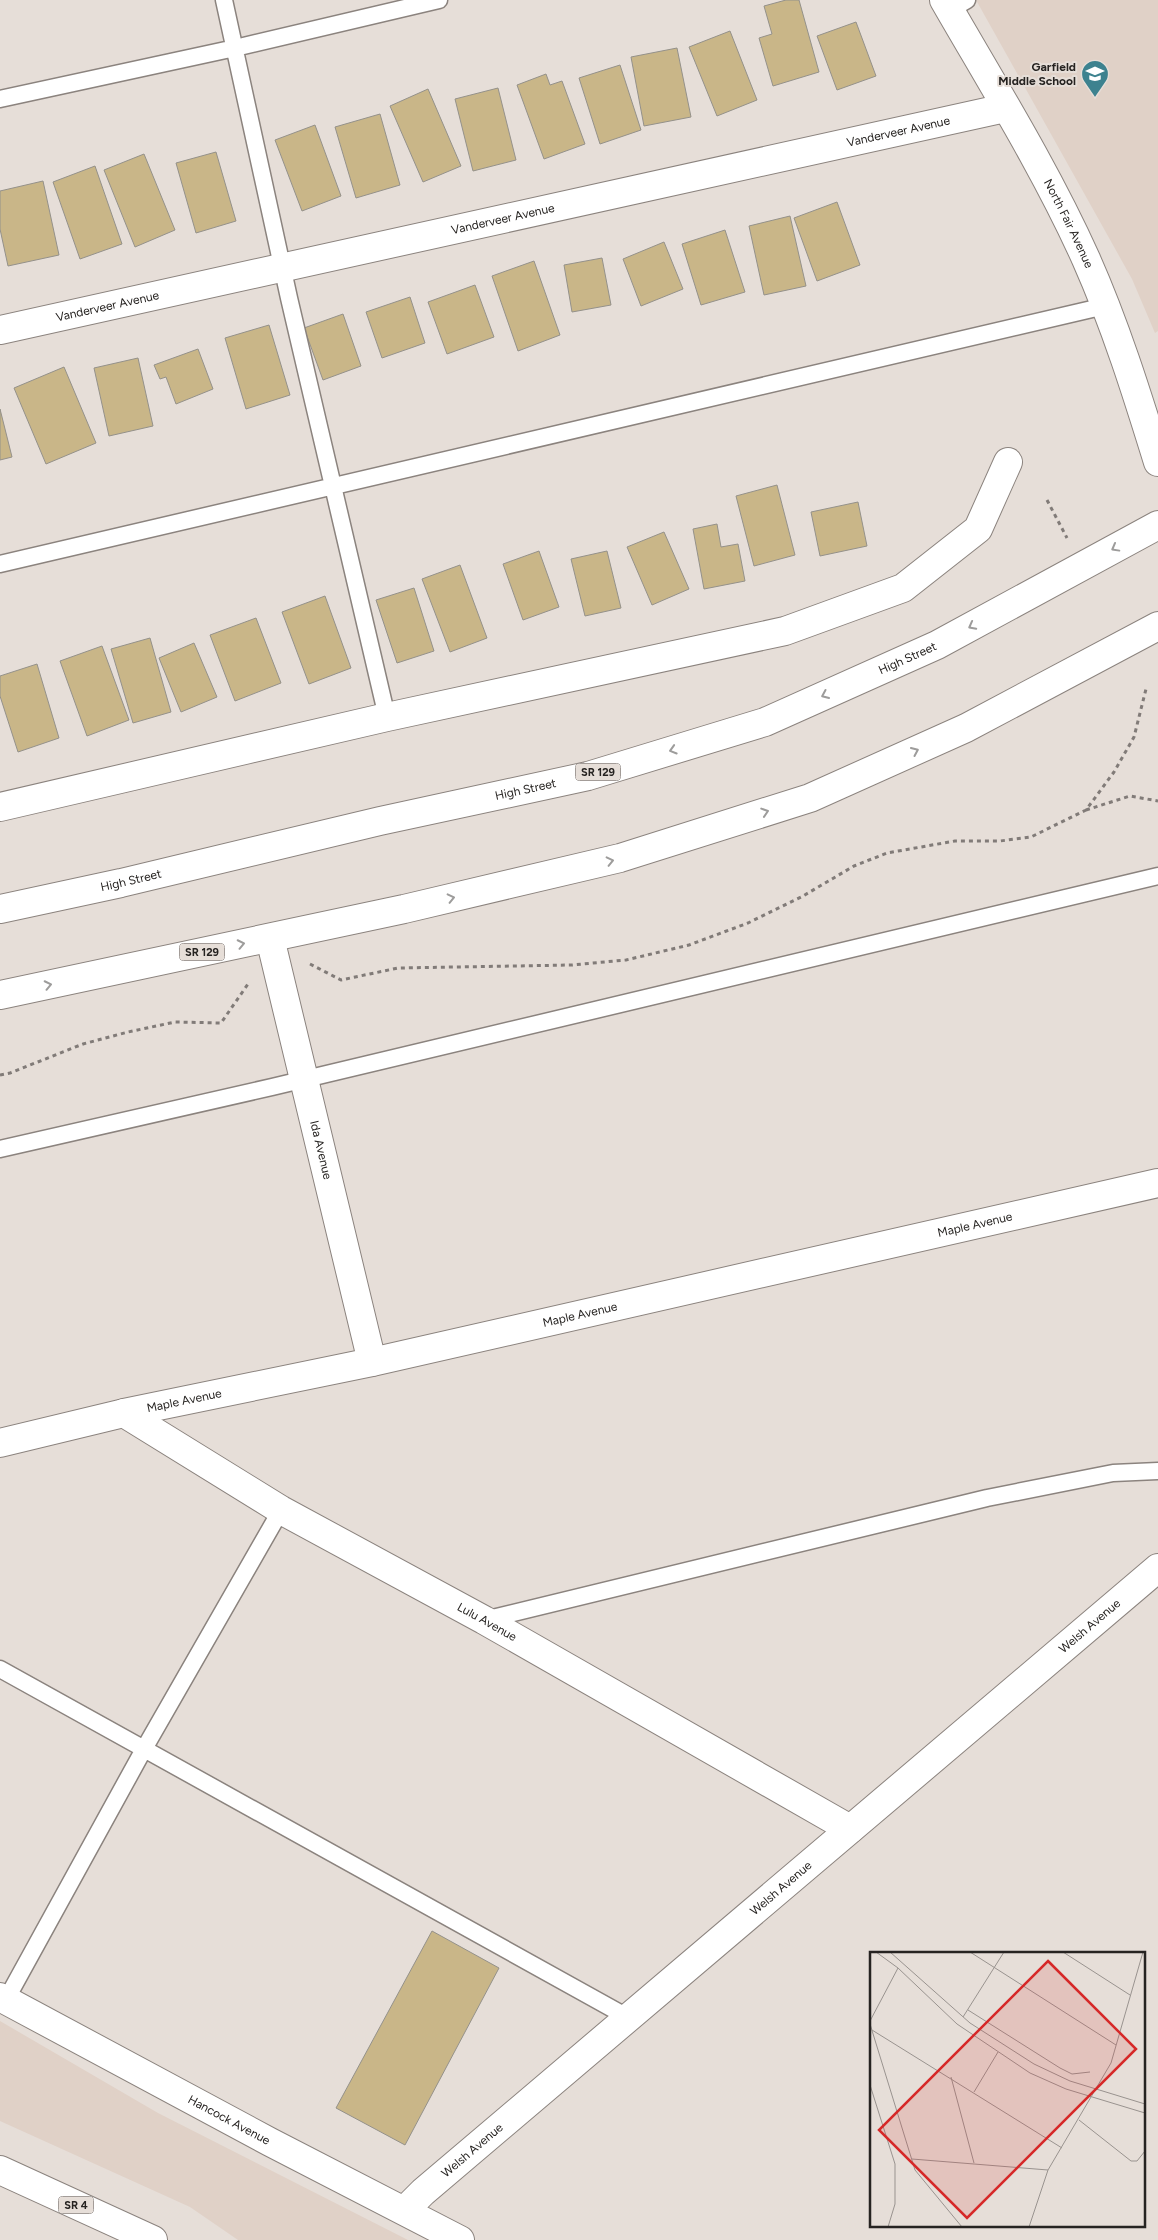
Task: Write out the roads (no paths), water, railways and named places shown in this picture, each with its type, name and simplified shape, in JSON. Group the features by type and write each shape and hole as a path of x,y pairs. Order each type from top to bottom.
{"main road":[{"name":"North Fair Avenue","path":"954,3 1005,108 1086,258 1105,306 1158,462"},
{"name":"Vanderveer Avenue","path":"0,330 282,266 1005,108"},
{"path":"0,807 387,717 785,631 903,588 978,529 1008,462"},
{"name":"High Street","path":"0,909 121,883 380,821 588,776 765,722 938,645 1158,525"},
{"name":"SR 129","path":"0,995 404,909 620,858 810,798 966,728 1158,626"},
{"name":"Ida Avenue","path":"270,938 372,1362"},
{"name":"Maple Avenue","path":"0,1443 124,1413 372,1362 1158,1183"},
{"name":"Lulu Avenue","path":"124,1413 281,1510 484,1620 850,1828"},
{"name":"Welsh Avenue","path":"405,2210 422,2192 1158,1568"},
{"name":"Hancock Avenue","path":"3,1999 261,2137 460,2240"},
{"name":"SR 4","path":"0,2170 153,2240"}],"lane":[{"path":"224,0 282,266 387,717"},
{"path":"0,99 235,48 439,0"},
{"path":"0,564 333,488 1105,306"},
{"path":"0,1149 305,1079 1158,876"},
{"path":"484,1620 987,1498 1113,1472 1158,1471"},
{"path":"3,1999 281,1510"},
{"path":"0,1669 629,2018"}],"place":[{"name":"Garfield Middle School","path":"1095,98"}]}
